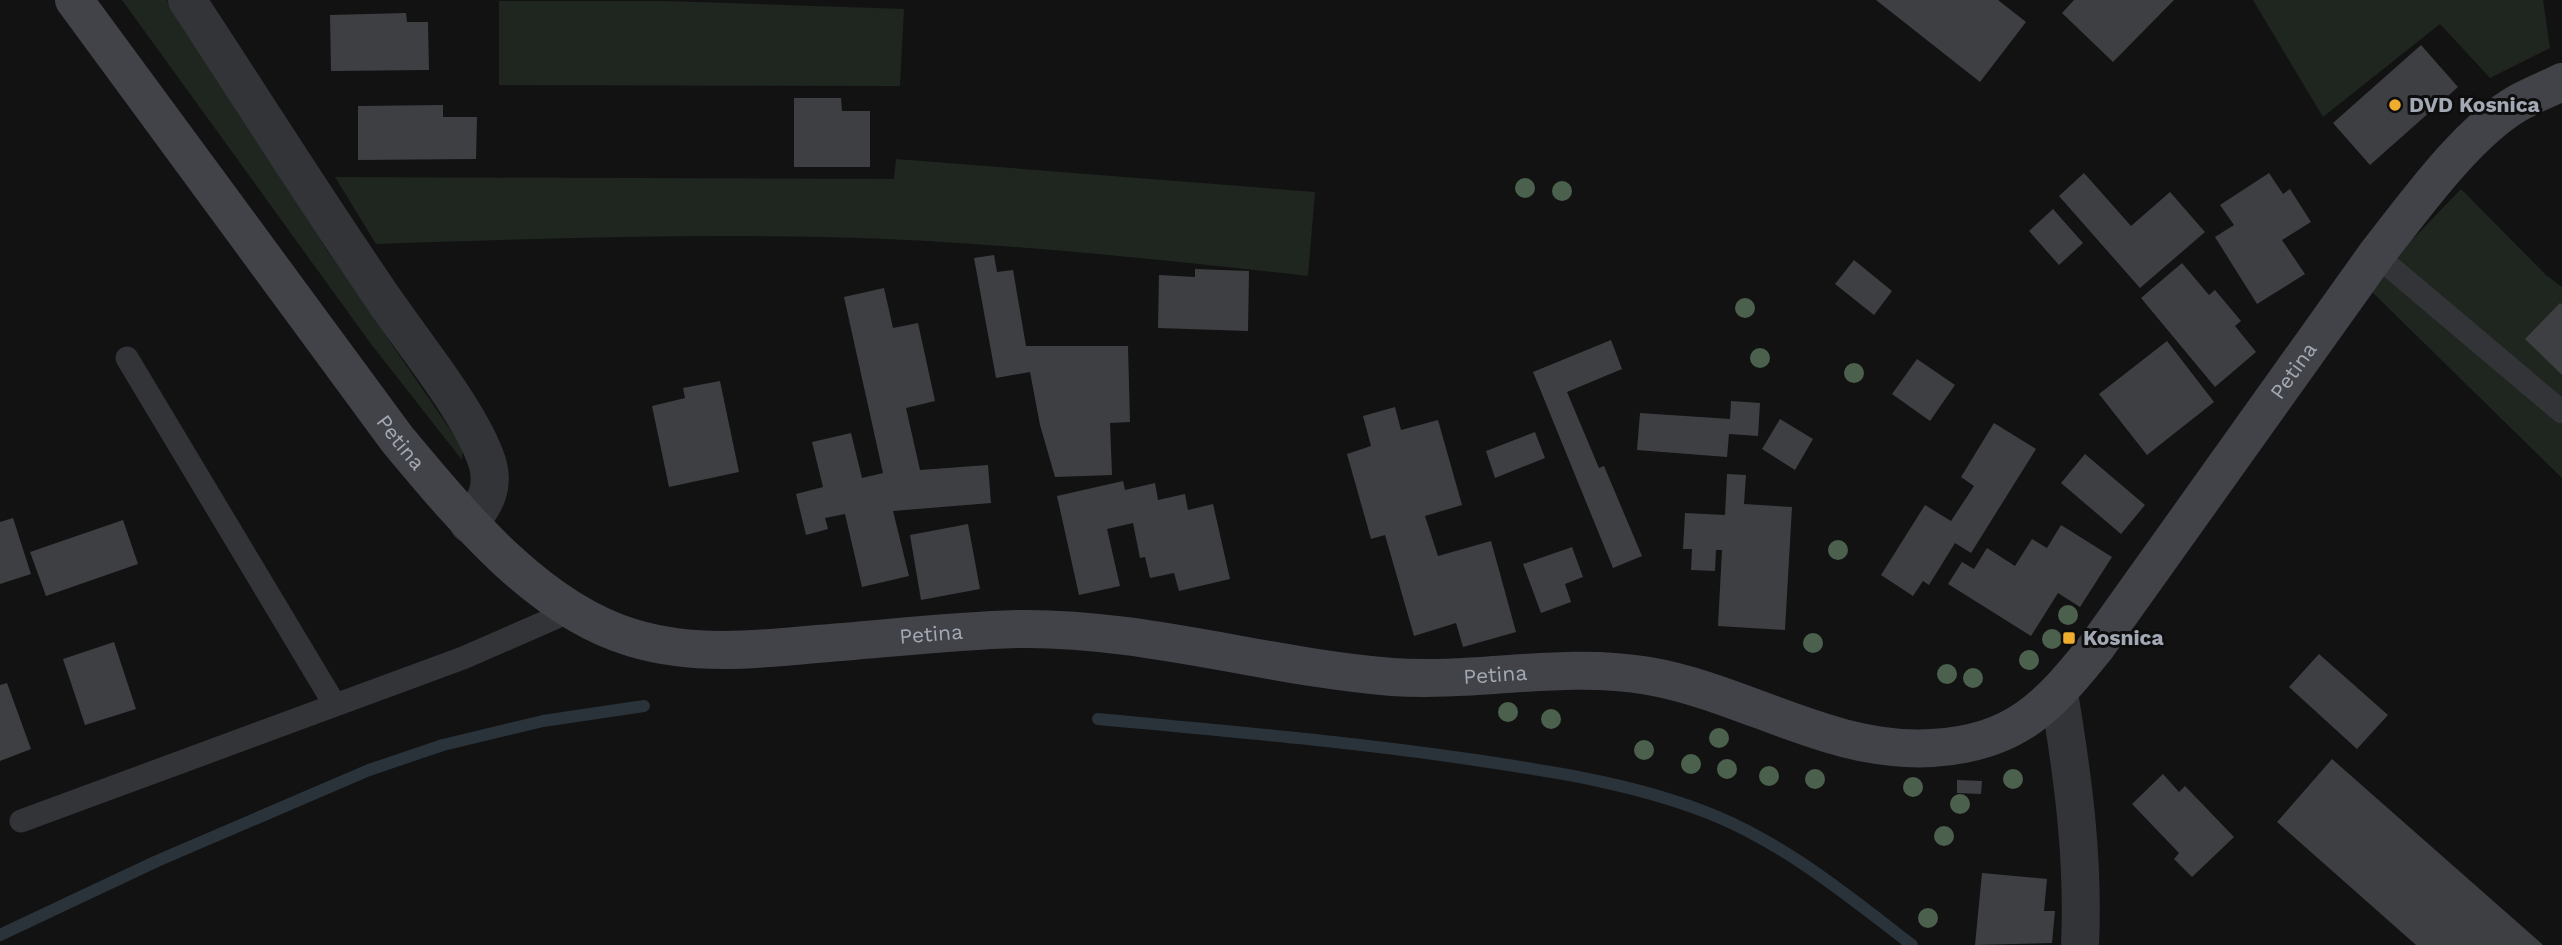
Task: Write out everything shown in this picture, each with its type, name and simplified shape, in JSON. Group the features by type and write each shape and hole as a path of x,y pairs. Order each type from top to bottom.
{"street":[{"name":"Petina","path":"74,0 397,439 469,524 503,555 573,610 600,626 678,649 744,650 950,633 1059,629 1394,677 1567,671 1621,672 1686,684 1812,730 1850,741 1891,748 1934,748 1976,741 2007,731 2034,716 2059,693 2121,614 2376,255 2418,201 2485,128 2517,103 2562,82"},
{"path":"187,0 341,237 464,417 487,461 491,484 484,505 469,524"},
{"path":"2059,693 2080,833 2083,885 2080,945"}],"lane":[{"path":"2376,255 2562,411"},
{"path":"127,358 335,705"},
{"path":"21,821 463,658 573,610"}],"shaded area":[{"path":"122,0 167,0 327,250 463,448 462,460 371,344"},
{"path":"2253,0 2543,0 2550,48 2490,78 2440,24 2323,117"},
{"path":"499,1 664,1 904,9 900,86 499,85"},
{"path":"896,159 1315,192 1308,276 1008,246 887,239 658,237 376,244 335,177 894,179"},
{"path":"2461,189 2546,275 2562,287 2562,478 2372,292 2409,243"}],"building":[{"path":"1876,0 1998,0 2026,22 1980,82"},
{"path":"2074,0 2174,0 2113,62 2062,13"},
{"path":"406,13 407,22 428,22 429,70 331,71 330,15"},
{"name":"DVD Kosnica","path":"2421,45 2458,87 2370,165 2333,123"},
{"path":"794,98 841,98 842,111 870,111 870,167 794,167"},
{"path":"443,105 443,117 477,117 476,159 358,160 358,106"},
{"path":"2084,173 2131,226 2170,192 2205,232 2140,288 2059,196"},
{"path":"2269,173 2283,194 2290,189 2311,222 2282,240 2305,274 2257,304 2215,237 2234,225 2220,205"},
{"path":"2053,209 2083,243 2059,265 2029,231"},
{"path":"994,255 997,272 1013,270 1026,346 1128,346 1130,422 1110,423 1112,475 1055,477 1040,425 1030,372 996,378 974,258"},
{"path":"1854,260 1892,291 1874,315 1835,284"},
{"path":"2182,263 2209,295 2215,290 2241,321 2235,326 2256,352 2215,387 2141,298"},
{"path":"1195,269 1249,271 1248,331 1158,328 1159,275 1195,277"},
{"path":"884,288 893,328 918,323 935,401 906,408 920,470 988,465 991,503 893,511 909,576 862,587 845,514 825,518 828,529 806,535 796,494 823,487 812,442 851,433 862,478 883,473 844,297"},
{"path":"2560,303 2562,305 2562,375 2525,339"},
{"path":"1611,340 1622,369 1567,392 1599,468 1604,466 1642,556 1613,568 1533,372"},
{"path":"2167,341 2214,402 2147,455 2099,394"},
{"path":"1917,359 1955,385 1930,421 1892,394"},
{"path":"720,381 739,472 669,487 652,406 685,398 683,388"},
{"path":"1731,401 1760,403 1758,436 1729,434 1727,457 1637,450 1640,413 1730,419"},
{"path":"1395,407 1401,430 1438,420 1462,505 1425,516 1438,556 1491,541 1516,632 1463,647 1456,623 1414,636 1385,535 1371,539 1347,454 1371,446 1363,416"},
{"path":"1780,419 1813,439 1795,470 1762,449"},
{"path":"1994,423 2036,449 1971,553 1955,543 1929,585 1923,581 1913,596 1881,575 1925,505 1951,521 1974,486 1961,477"},
{"path":"1535,432 1545,458 1495,478 1486,451"},
{"path":"2085,454 2145,505 2121,534 2061,483"},
{"path":"1727,474 1746,475 1744,504 1792,507 1785,630 1718,626 1722,550 1716,550 1715,571 1691,570 1692,549 1683,549 1685,513 1725,515"},
{"path":"1123,481 1125,490 1155,483 1158,500 1185,494 1188,510 1213,504 1230,579 1179,591 1174,573 1150,578 1145,557 1140,558 1133,523 1107,529 1120,586 1079,595 1057,496"},
{"path":"13,518 31,574 0,584 0,522"},
{"path":"123,520 138,564 46,596 30,552"},
{"path":"968,524 980,589 921,600 910,535"},
{"path":"2061,525 2112,557 2080,607 2058,593 2031,636 1948,584 1962,562 1974,569 1987,548 2015,566 2032,539 2047,548"},
{"path":"1572,547 1583,577 1565,584 1571,602 1541,613 1523,564"},
{"path":"114,642 136,709 85,725 63,659"},
{"path":"2319,654 2388,715 2357,749 2289,687"},
{"path":"7,683 31,749 0,761 0,685"},
{"path":"2332,759 2543,945 2416,945 2277,822"},
{"path":"2163,774 2179,792 2185,786 2234,837 2192,877 2174,859 2179,853 2132,804"},
{"path":"1957,780 1982,781 1981,794 1957,793"},
{"path":"1982,873 2047,879 2044,911 2055,911 2052,943 1975,945"}],"waterway":[{"path":"0,935 157,861 369,770 443,745 543,721 644,706"},
{"path":"1098,719 1434,754 1572,776 1661,797 1718,817 1770,843 1819,875 1912,945"}],"place":[{"name":"DVD Kosnica","path":"2395,105"},
{"name":"Kosnica","path":"2069,638"}]}
